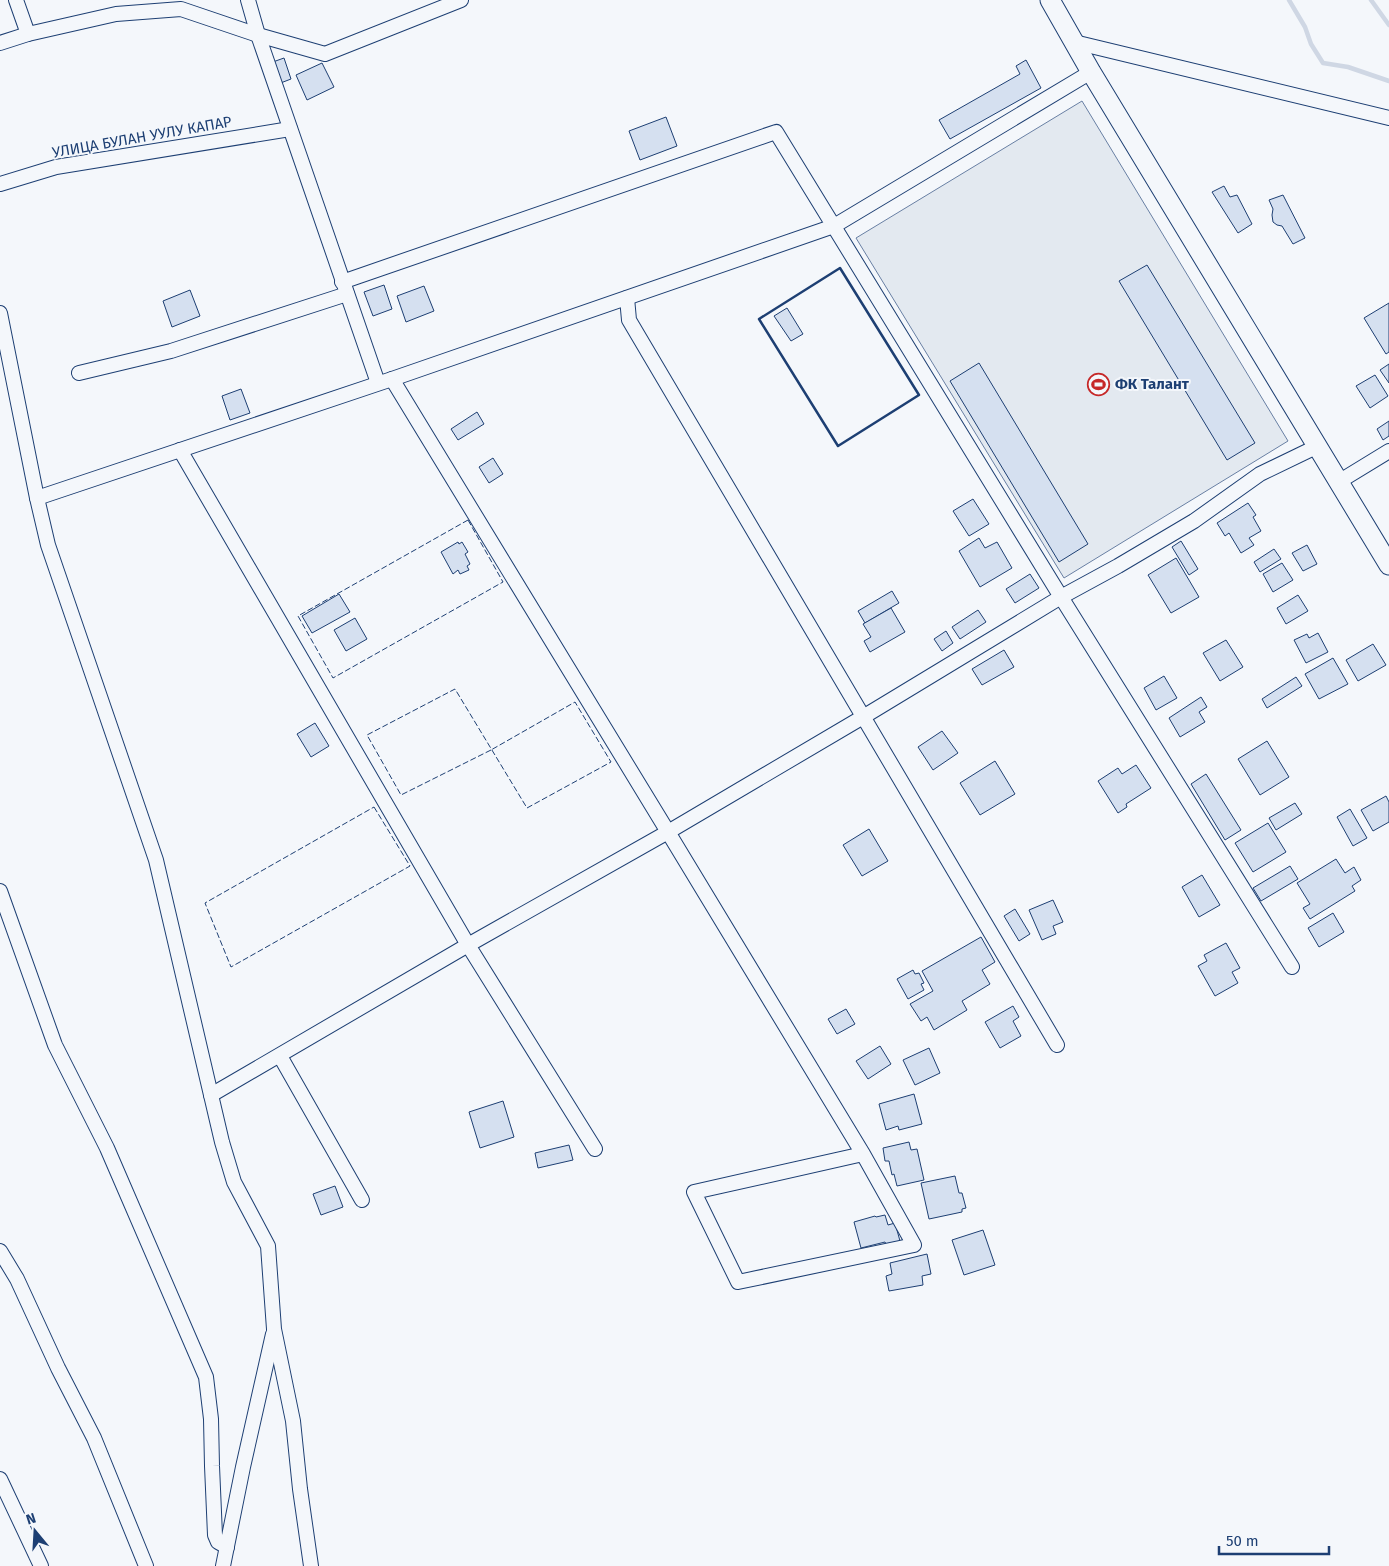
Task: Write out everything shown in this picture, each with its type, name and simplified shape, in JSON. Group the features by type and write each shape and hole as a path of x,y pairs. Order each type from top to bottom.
{"main road":[{"path":"1050,0 1091,72 1340,481 1389,565"}],"street":[{"path":"16,0 28,34"},
{"path":"248,0 258,35 378,383"},
{"path":"0,43 28,34 116,14 181,9 258,35 325,54 461,0"},
{"path":"1074,42 1389,118"},
{"path":"37,498 392,379 834,226 1091,72"},
{"name":"УЛИЦА БУЛАН УУЛУ КАПАР","path":"0,184 56,167 290,129"},
{"path":"79,373 171,351 776,132 1061,597 1292,967"},
{"path":"627,298 629,320 1057,1045"},
{"path":"0,313 48,545 156,860 222,1142 234,1182 268,1246 274,1328 294,1421 300,1489 311,1566"},
{"path":"392,379 863,1154 914,1245 738,1282 694,1192 863,1154"},
{"path":"211,1095 468,945 668,832 863,717 1061,597 1194,521 1260,474 1318,446"},
{"path":"180,450 468,945 596,1149"},
{"path":"1340,481 1389,451"},
{"path":"0,891 55,1046 107,1148 206,1377 212,1419 215,1535 218,1542 227,1547"},
{"path":"280,1056 362,1200"},
{"path":"0,1251 17,1279 58,1368 94,1438 146,1566"},
{"path":"223,1566 274,1328"},
{"path":"0,1479 41,1566"}],"shaded area":[{"name":"ФК Талант","path":"1082,101 1288,441 1064,578 856,238"}],"building":[{"path":"284,58 291,79 278,84 270,63"},
{"path":"1026,60 1041,88 950,139 939,120 1020,74 1016,66"},
{"path":"322,63 334,87 307,100 296,75"},
{"path":"666,117 677,146 640,160 629,131"},
{"path":"1224,186 1230,197 1237,195 1252,224 1238,233 1212,192"},
{"path":"1283,195 1305,238 1293,244 1282,226 1273,222 1273,209 1269,200"},
{"path":"1147,265 1255,443 1227,460 1119,281"},
{"path":"384,285 392,309 373,316 364,292"},
{"path":"424,286 434,311 406,322 397,296"},
{"path":"190,290 200,316 172,327 163,301"},
{"path":"1389,303 1389,352 1386,354 1364,318"},
{"path":"787,308 803,334 791,341 774,316"},
{"path":"979,363 1088,544 1059,562 950,381"},
{"path":"1389,364 1389,383 1380,370"},
{"path":"1375,375 1388,396 1370,408 1356,386"},
{"path":"241,389 250,413 230,420 222,396"},
{"path":"477,412 484,424 458,440 451,429"},
{"path":"1389,421 1389,436 1383,440 1377,429"},
{"path":"493,458 503,474 489,483 479,467"},
{"path":"973,499 989,524 969,536 953,511"},
{"path":"1248,503 1256,515 1253,517 1261,531 1249,538 1254,545 1241,553 1229,533 1225,536 1217,523"},
{"path":"979,538 985,548 997,542 1012,568 980,587 959,551"},
{"path":"1181,541 1198,569 1189,575 1172,547"},
{"path":"458,542 459,544 462,542 468,552 465,554 470,564 467,566 469,570 460,574 458,570 453,574 441,552"},
{"path":"1307,545 1317,564 1303,571 1292,553"},
{"path":"1274,549 1281,559 1260,572 1254,562"},
{"path":"1176,558 1199,597 1171,613 1148,575"},
{"path":"1282,563 1293,580 1273,592 1263,574"},
{"path":"1030,574 1039,588 1015,603 1006,589"},
{"path":"892,591 899,603 865,623 858,611"},
{"path":"339,594 350,612 312,633 302,616"},
{"path":"1298,595 1308,611 1286,624 1277,608"},
{"path":"891,608 905,632 870,652 864,641 871,637 863,624"},
{"path":"978,610 986,622 960,639 952,627"},
{"path":"355,618 367,639 346,651 334,630"},
{"path":"946,631 953,643 942,651 934,639"},
{"path":"1318,633 1328,652 1306,663 1294,640 1307,634 1309,638"},
{"path":"1226,640 1243,667 1220,681 1203,653"},
{"path":"1373,644 1386,665 1358,681 1346,660"},
{"path":"1004,650 1014,667 982,685 972,669"},
{"path":"1333,658 1348,684 1319,699 1305,674"},
{"path":"1164,676 1177,698 1156,710 1144,688"},
{"path":"1296,677 1302,686 1267,708 1262,699"},
{"path":"1201,697 1207,707 1199,712 1205,722 1180,737 1169,718"},
{"path":"315,723 329,746 311,757 297,734"},
{"path":"942,731 958,753 933,770 918,747"},
{"path":"1267,741 1289,777 1260,795 1238,759"},
{"path":"995,761 1015,794 980,815 960,783"},
{"path":"1136,765 1151,788 1126,804 1127,807 1118,813 1098,781 1118,768 1122,774"},
{"path":"1206,774 1241,830 1225,840 1191,784"},
{"path":"1386,796 1389,802 1389,822 1373,831 1361,810"},
{"path":"1295,803 1302,814 1276,830 1269,818"},
{"path":"1350,809 1367,838 1353,846 1337,817"},
{"path":"1268,823 1286,852 1253,872 1235,843"},
{"path":"869,829 888,861 862,876 843,845"},
{"path":"1336,859 1345,873 1354,867 1361,880 1352,886 1355,891 1310,919 1303,908 1310,904 1297,883"},
{"path":"1290,866 1298,879 1261,901 1253,888"},
{"path":"1202,875 1220,905 1199,917 1182,887"},
{"path":"1053,900 1063,922 1053,926 1056,934 1042,940 1029,910"},
{"path":"1015,909 1030,934 1019,941 1004,916"},
{"path":"1333,913 1344,932 1319,947 1308,928"},
{"path":"981,937 995,962 982,970 990,984 962,1001 967,1010 934,1030 927,1017 921,1021 910,1004 933,991 922,971"},
{"path":"1226,943 1240,968 1232,972 1238,983 1215,996 1198,966 1207,961 1204,955"},
{"path":"913,970 915,974 919,973 924,983 921,984 924,990 908,999 897,979"},
{"path":"1013,1006 1019,1017 1013,1021 1021,1036 1000,1048 985,1022"},
{"path":"846,1009 855,1024 837,1034 828,1019"},
{"path":"880,1046 891,1064 868,1079 856,1061"},
{"path":"929,1048 940,1073 915,1085 903,1060"},
{"path":"914,1094 922,1124 899,1130 898,1126 886,1130 879,1104"},
{"path":"503,1101 514,1137 480,1148 469,1112"},
{"path":"909,1142 911,1150 917,1149 924,1180 897,1186 889,1161 885,1161 883,1148"},
{"path":"569,1145 573,1160 538,1168 535,1153"},
{"path":"955,1176 959,1193 962,1193 966,1208 962,1209 962,1212 929,1219 921,1183"},
{"path":"335,1186 343,1207 321,1215 313,1194"},
{"path":"885,1215 888,1225 895,1223 900,1241 886,1244 885,1242 861,1248 854,1222"},
{"path":"983,1230 995,1265 964,1275 952,1240"},
{"path":"927,1254 931,1274 922,1276 923,1285 889,1291 886,1276 892,1274 890,1263"}],"waterway":[{"path":"1289,0 1305,27 1311,44 1323,63 1348,67 1389,81"},
{"path":"1371,0 1389,25"}],"fence":[{"path":"468,520 503,582 333,678 298,616 468,520"},
{"path":"491,750 401,795 367,735 455,689 527,808 611,762 575,702 491,750"},
{"path":"374,807 410,866 231,967 205,903 374,807"}],"wall":[{"path":"840,268 919,395 838,446 759,319 840,268"}],"place":[{"name":"ФК Талант","path":"1099,384"}]}
